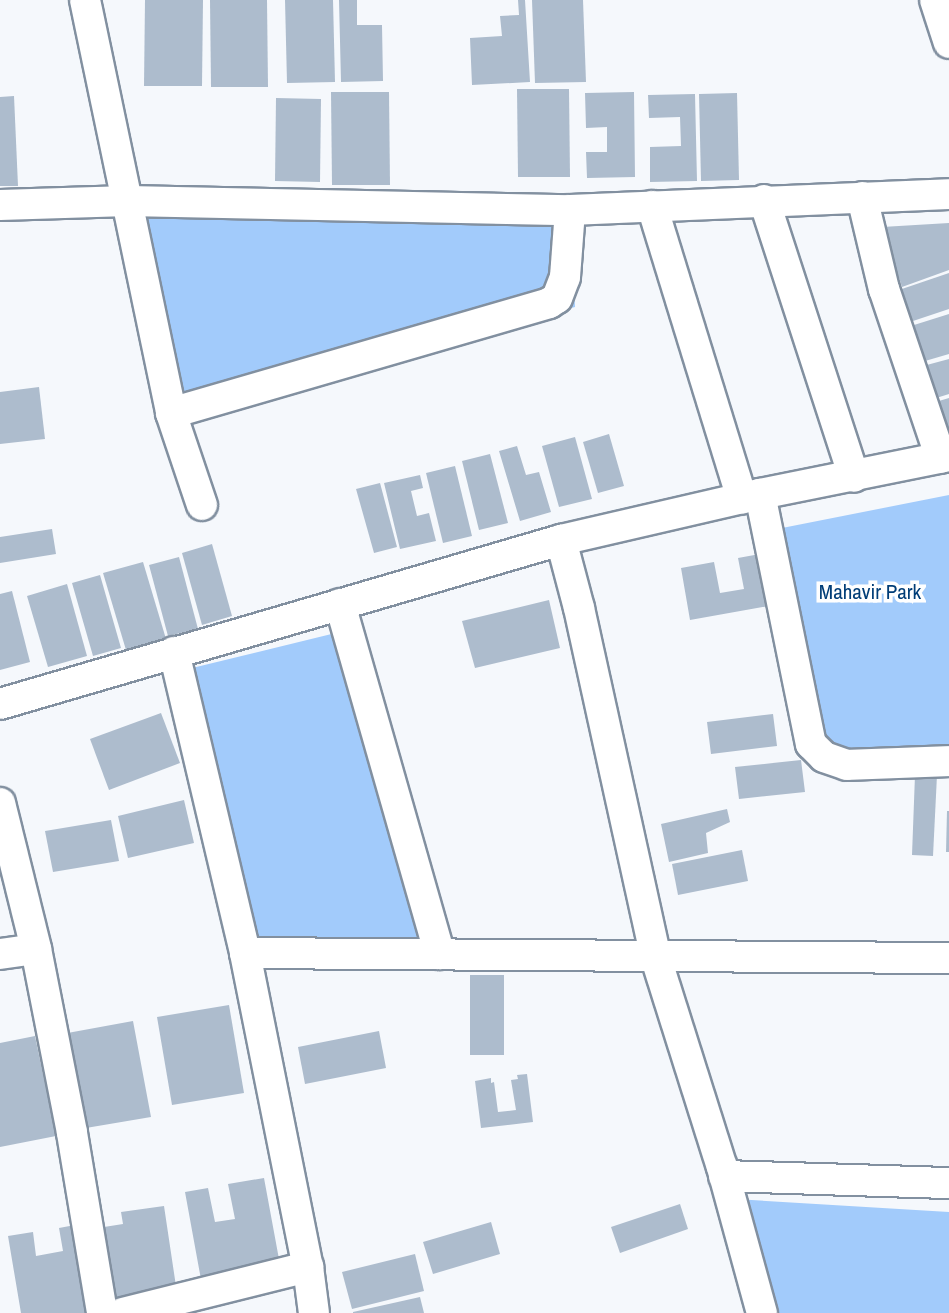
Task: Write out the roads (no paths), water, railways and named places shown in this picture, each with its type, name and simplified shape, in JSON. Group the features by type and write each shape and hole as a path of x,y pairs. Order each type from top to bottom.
{"street":[{"path":"85,0 171,413 202,505"},
{"path":"935,0 949,43"},
{"path":"0,205 128,201 570,210 949,194"},
{"path":"0,704 561,541 751,496 945,457 884,289 862,197"},
{"path":"764,200 854,477"},
{"path":"652,206 751,496 811,744 824,757 847,765 949,761"},
{"path":"171,413 549,303 557,298 565,277 570,210"},
{"path":"561,541 655,955 724,1176 762,1313"},
{"path":"340,604 440,954"},
{"path":"174,652 245,953 308,1267 314,1313"},
{"path":"0,803 36,949 72,1133 102,1313"},
{"path":"0,954 36,949"},
{"path":"245,953 949,958"},
{"path":"724,1176 949,1182"},
{"path":"123,1313 308,1267"}],"park label":[{"name":"Mahavir Park","path":"870,592"}]}
